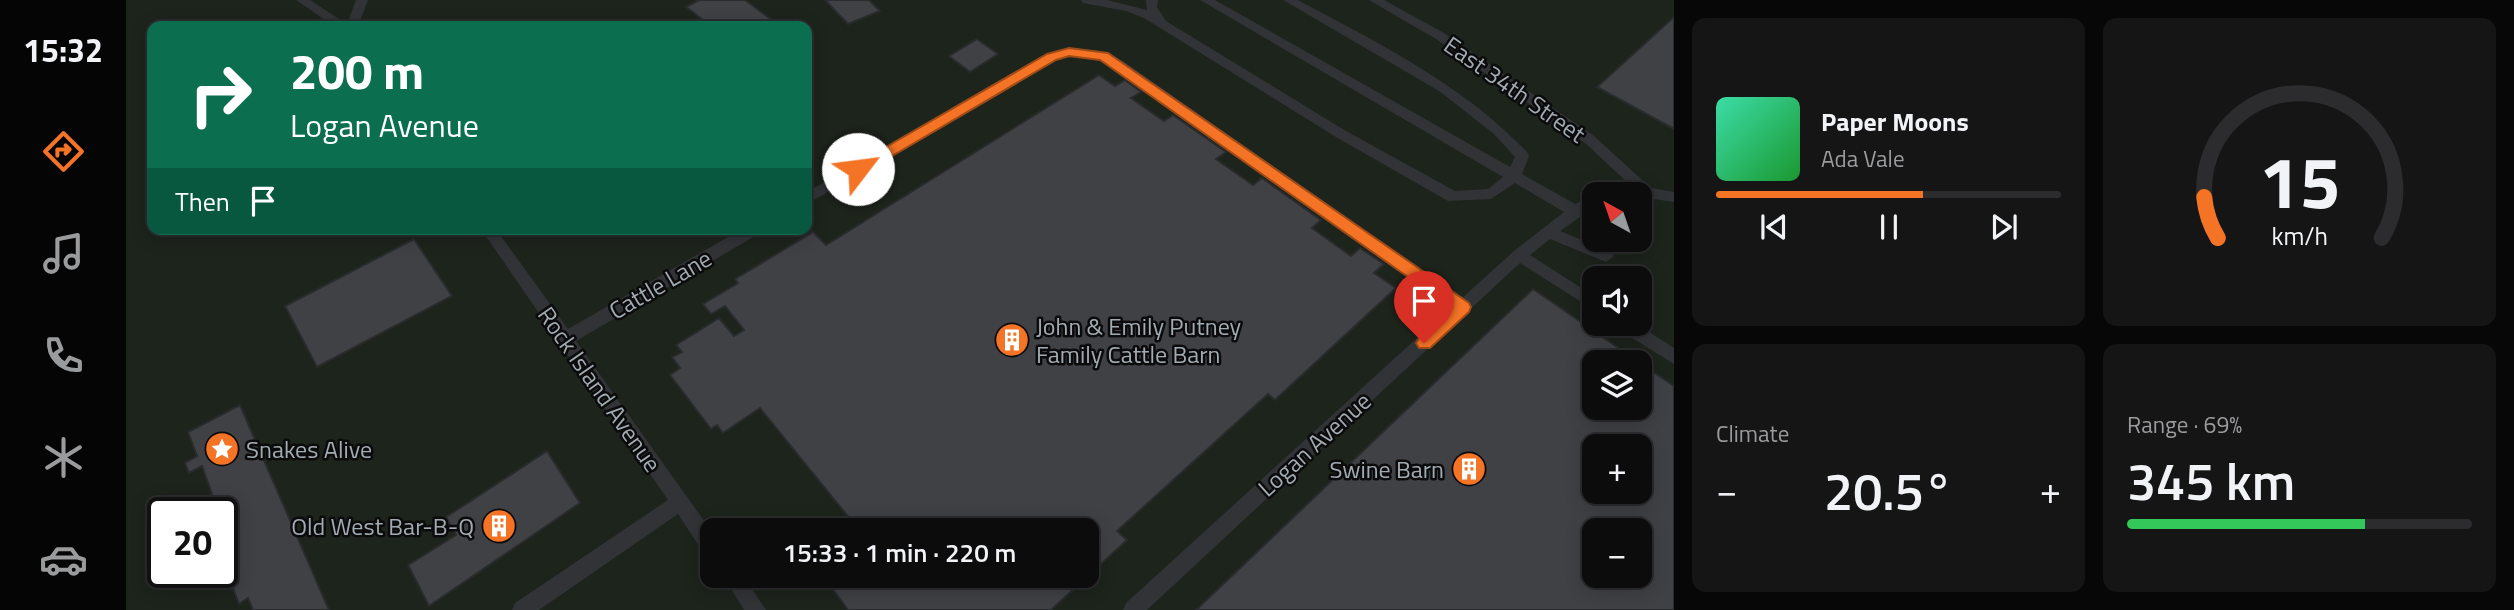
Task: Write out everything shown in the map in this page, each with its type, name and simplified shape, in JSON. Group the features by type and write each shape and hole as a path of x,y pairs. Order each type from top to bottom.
{"lane":[{"path":"302,0 334,21"},
{"path":"354,21 362,0"},
{"path":"1087,0 1129,8 1161,22 1351,140 1453,197 1491,194 1514,176 1522,156 1503,134 1466,104 1426,77 1289,0"},
{"path":"1152,0 1151,7 1161,22"},
{"path":"1206,0 1575,211"},
{"name":"East 34th Street","path":"1375,0 1440,36 1588,139 1635,182"},
{"path":"812,196 1052,57 1084,51 1103,56 1118,64 1463,307"},
{"path":"1652,192 1674,197"},
{"name":"Logan Avenue","path":"1133,610 1519,255 1582,207"},
{"path":"1547,232 1606,256"},
{"name":"Rock Island Avenue","path":"492,235 700,531"},
{"name":"Cattle Lane","path":"565,340 745,235"},
{"path":"1519,255 1582,296"},
{"path":"1642,336 1674,357"},
{"path":"522,610 680,502"},
{"path":"740,588 756,610"}],"shaded area":[{"path":"126,0 1674,0 1674,610 126,610"}],"building":[{"path":"699,0 745,0 773,21 704,21 686,7"},
{"path":"825,0 869,0 880,11 848,24"},
{"path":"1674,17 1674,129 1597,87"},
{"path":"977,39 998,54 970,72 949,56"},
{"name":"John & Emily Putney Family Cattle Barn","path":"1099,75 1115,86 1125,80 1141,92 1131,98 1164,121 1173,115 1226,152 1216,159 1253,185 1262,178 1321,220 1312,228 1351,256 1360,248 1384,264 1374,273 1396,288 1275,400 1268,394 1117,531 1127,540 1099,566 1099,518 849,518 760,408 723,433 717,425 711,429 670,375 680,368 672,357 682,352 676,345 719,318 734,336 744,330 725,306 711,314 703,304 738,283 735,279 813,232 826,245"},
{"path":"414,239 452,296 317,367 285,306"},
{"name":"Swine Barn","path":"1533,289 1582,323 1582,336 1601,336 1622,350 1582,350 1582,420 1652,420 1652,371 1674,386 1674,610 1196,610"},
{"path":"240,405 329,610 253,610 248,598 239,604 233,588 238,588 238,497 207,497 212,494 202,466 189,473 185,463 197,456 188,432"},
{"name":"Old West Bar-B-Q","path":"547,451 580,503 429,606 408,565 456,535 446,517"},
{"name":"John & Emily Putney Family Cattle Barn","path":"832,588 1075,588 1051,610 848,610"}],"place":[{"name":"John & Emily Putney Family Cattle Barn","path":"1012,340"},
{"name":"Snakes Alive","path":"222,449"},
{"name":"Swine Barn","path":"1469,469"},
{"name":"Old West Bar-B-Q","path":"499,526"}],"route":[{"path":"858,169 1052,57 1084,51 1103,56 1463,307 1424,343"}]}
